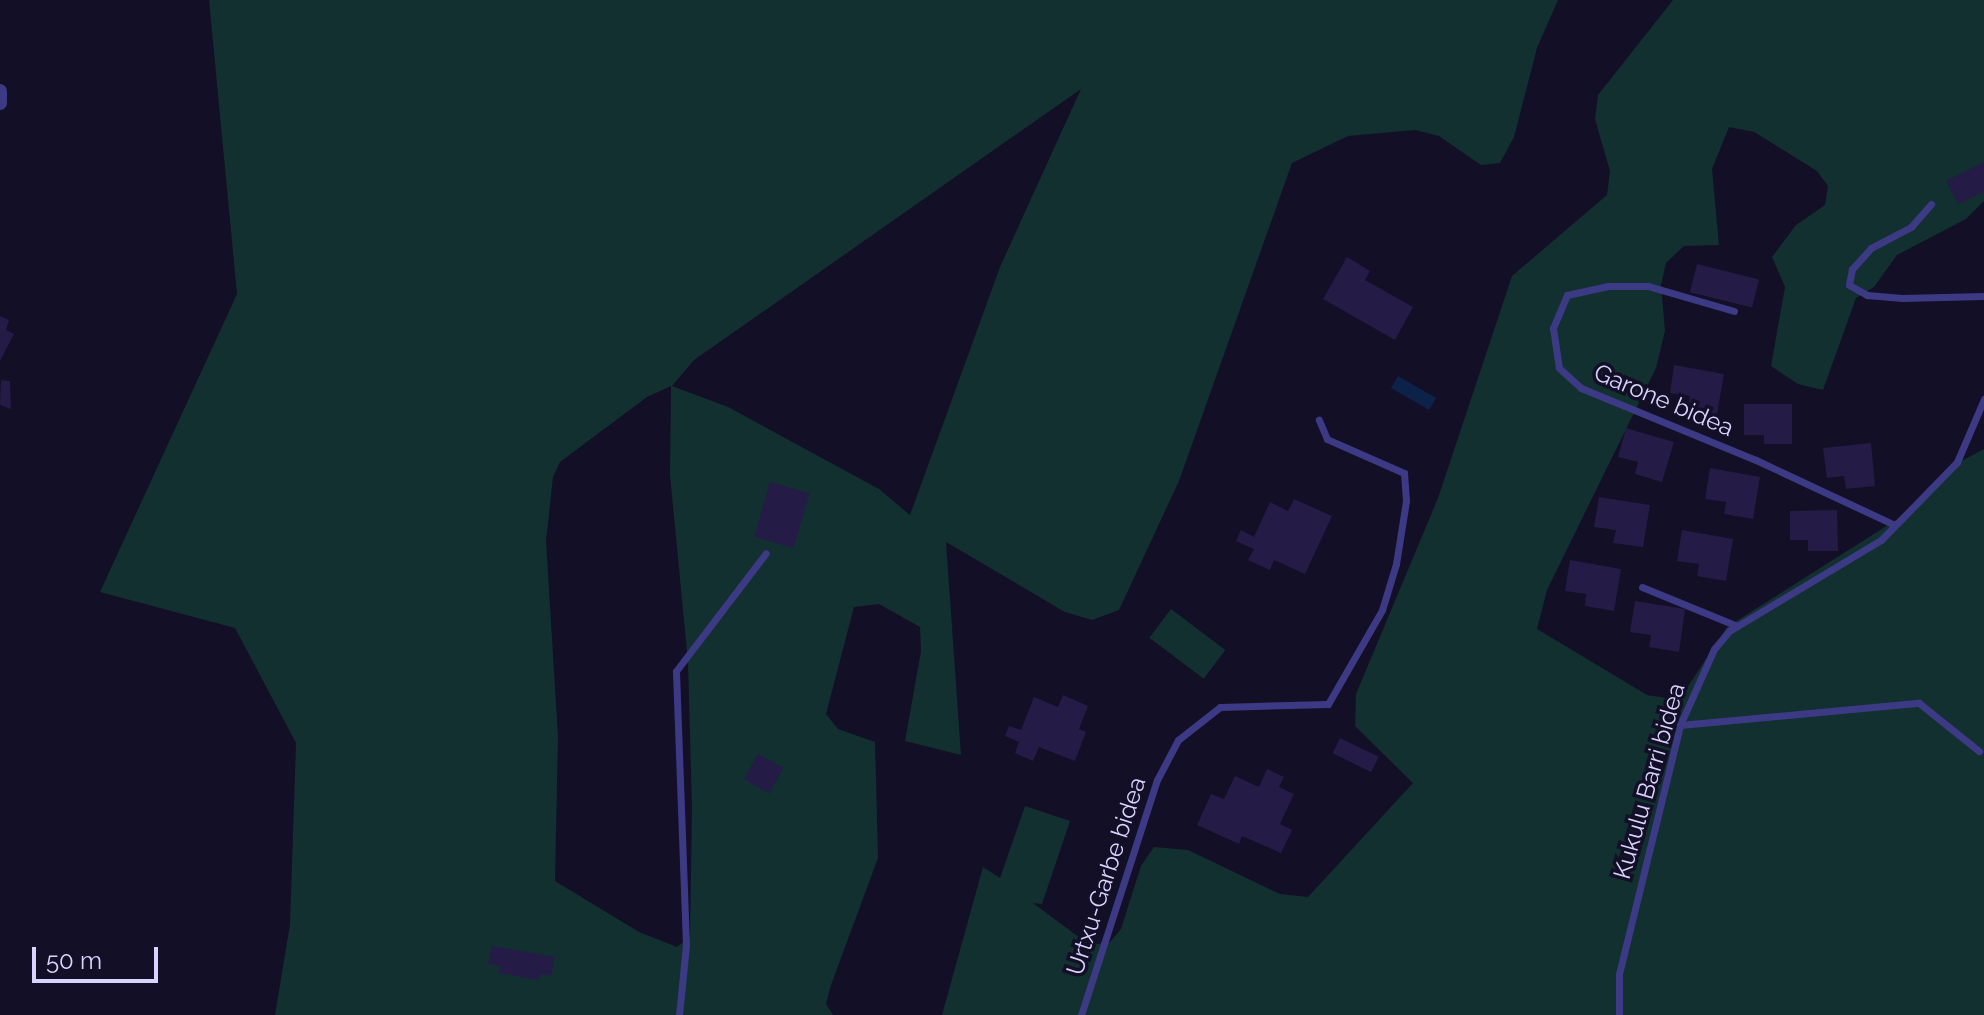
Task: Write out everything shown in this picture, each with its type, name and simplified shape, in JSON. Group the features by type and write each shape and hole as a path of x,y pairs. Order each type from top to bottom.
{"street":[{"path":"0,91 0,103"}],"lane":[{"path":"1931,204 1911,227 1871,248 1852,269 1849,285 1867,295 1902,298 1984,296"},
{"name":"Garone bidea","path":"1734,311 1648,286 1608,286 1567,295 1553,328 1559,368 1581,388 1756,460 1895,525"},
{"name":"Kukulu Barri bidea","path":"1619,1015 1619,974 1680,725 1714,649 1737,626 1881,540 1957,462 1984,399"},
{"name":"Urtxu-Garbe bidea","path":"1081,1015 1157,780 1178,740 1220,707 1328,704 1382,610 1399,548 1406,501 1404,473 1327,439 1319,420"},
{"path":"679,1015 686,945 676,671 766,553"},
{"path":"1642,587 1737,626"},
{"path":"1680,725 1919,703 1979,751"}],"green space":[{"path":"209,0 1558,0 1537,48 1514,137 1500,163 1481,165 1439,136 1415,130 1348,136 1292,163 1179,481 1119,610 1092,620 1065,612 946,542 961,755 905,741 921,651 920,627 879,604 854,607 826,714 838,729 875,742 878,858 831,985 826,1004 833,1015 275,1015 290,924 296,743 235,628 100,592 237,294","holes":["1081,89 1000,267 910,515 879,489 728,407 672,386 694,360","671,386 670,475 688,662 692,808 690,937 677,947 639,932 555,881 558,736 546,541 553,477 560,462 647,397"]},
{"path":"1673,0 1984,0 1984,201 1966,219 1897,255 1874,287 1856,298 1823,390 1798,384 1771,366 1785,287 1772,257 1796,225 1825,205 1828,186 1817,171 1754,132 1729,127 1712,169 1719,245 1684,246 1666,263 1661,285 1665,331 1656,368 1547,590 1537,629 1647,695 1679,700 1727,627 1899,518 1948,468 1984,449 1984,1015 942,1015 983,867 1000,878 1025,806 1070,821 1042,904 1033,903 1076,935 1097,944 1110,942 1121,929 1141,866 1154,847 1188,850 1280,894 1308,897 1413,783 1355,726 1356,694 1438,498 1512,276 1607,195 1610,171 1595,119 1598,95"},
{"path":"1171,609 1225,650 1204,679 1149,638"}],"water":[{"path":"1398,376 1436,398 1429,410 1391,388"}],"building":[{"path":"1984,162 1984,192 1958,204 1946,181"},
{"path":"1347,257 1370,271 1365,280 1413,307 1395,340 1323,299"},
{"path":"1697,264 1759,279 1752,308 1690,292"},
{"path":"0,316 9,320 6,330 14,334 0,361"},
{"path":"1674,365 1724,374 1717,414 1688,410 1690,396 1670,393"},
{"path":"1,380 10,381 11,409 0,405"},
{"path":"1744,404 1792,404 1792,444 1764,444 1764,435 1744,435"},
{"path":"1626,428 1674,442 1662,482 1635,474 1638,462 1618,457"},
{"path":"1871,443 1875,486 1846,489 1844,476 1827,478 1823,448"},
{"path":"1710,468 1760,477 1753,519 1724,514 1726,502 1705,499"},
{"path":"770,482 809,493 794,548 754,537"},
{"path":"1599,497 1650,505 1643,547 1613,543 1616,530 1594,527"},
{"path":"1294,499 1332,516 1305,574 1274,560 1270,570 1248,560 1254,549 1236,541 1241,530 1254,537 1270,502 1288,511"},
{"path":"1837,510 1838,551 1808,551 1808,540 1790,540 1790,511"},
{"path":"1682,530 1733,539 1726,581 1697,576 1699,564 1677,561"},
{"path":"1570,560 1621,569 1614,611 1585,606 1586,594 1565,591"},
{"path":"1635,601 1685,609 1679,652 1649,647 1651,635 1630,632"},
{"path":"1063,695 1088,706 1079,729 1086,732 1075,761 1039,747 1033,761 1015,753 1019,742 1005,736 1009,726 1021,730 1034,697 1058,707"},
{"path":"1340,738 1379,757 1371,772 1333,753"},
{"path":"758,754 783,768 769,793 744,779"},
{"path":"1267,769 1284,777 1279,787 1294,794 1280,824 1292,830 1281,853 1242,836 1239,844 1197,825 1211,794 1224,799 1235,776 1259,787"},
{"path":"492,946 555,957 551,976 540,974 539,980 498,973 500,966 488,964"}]}
